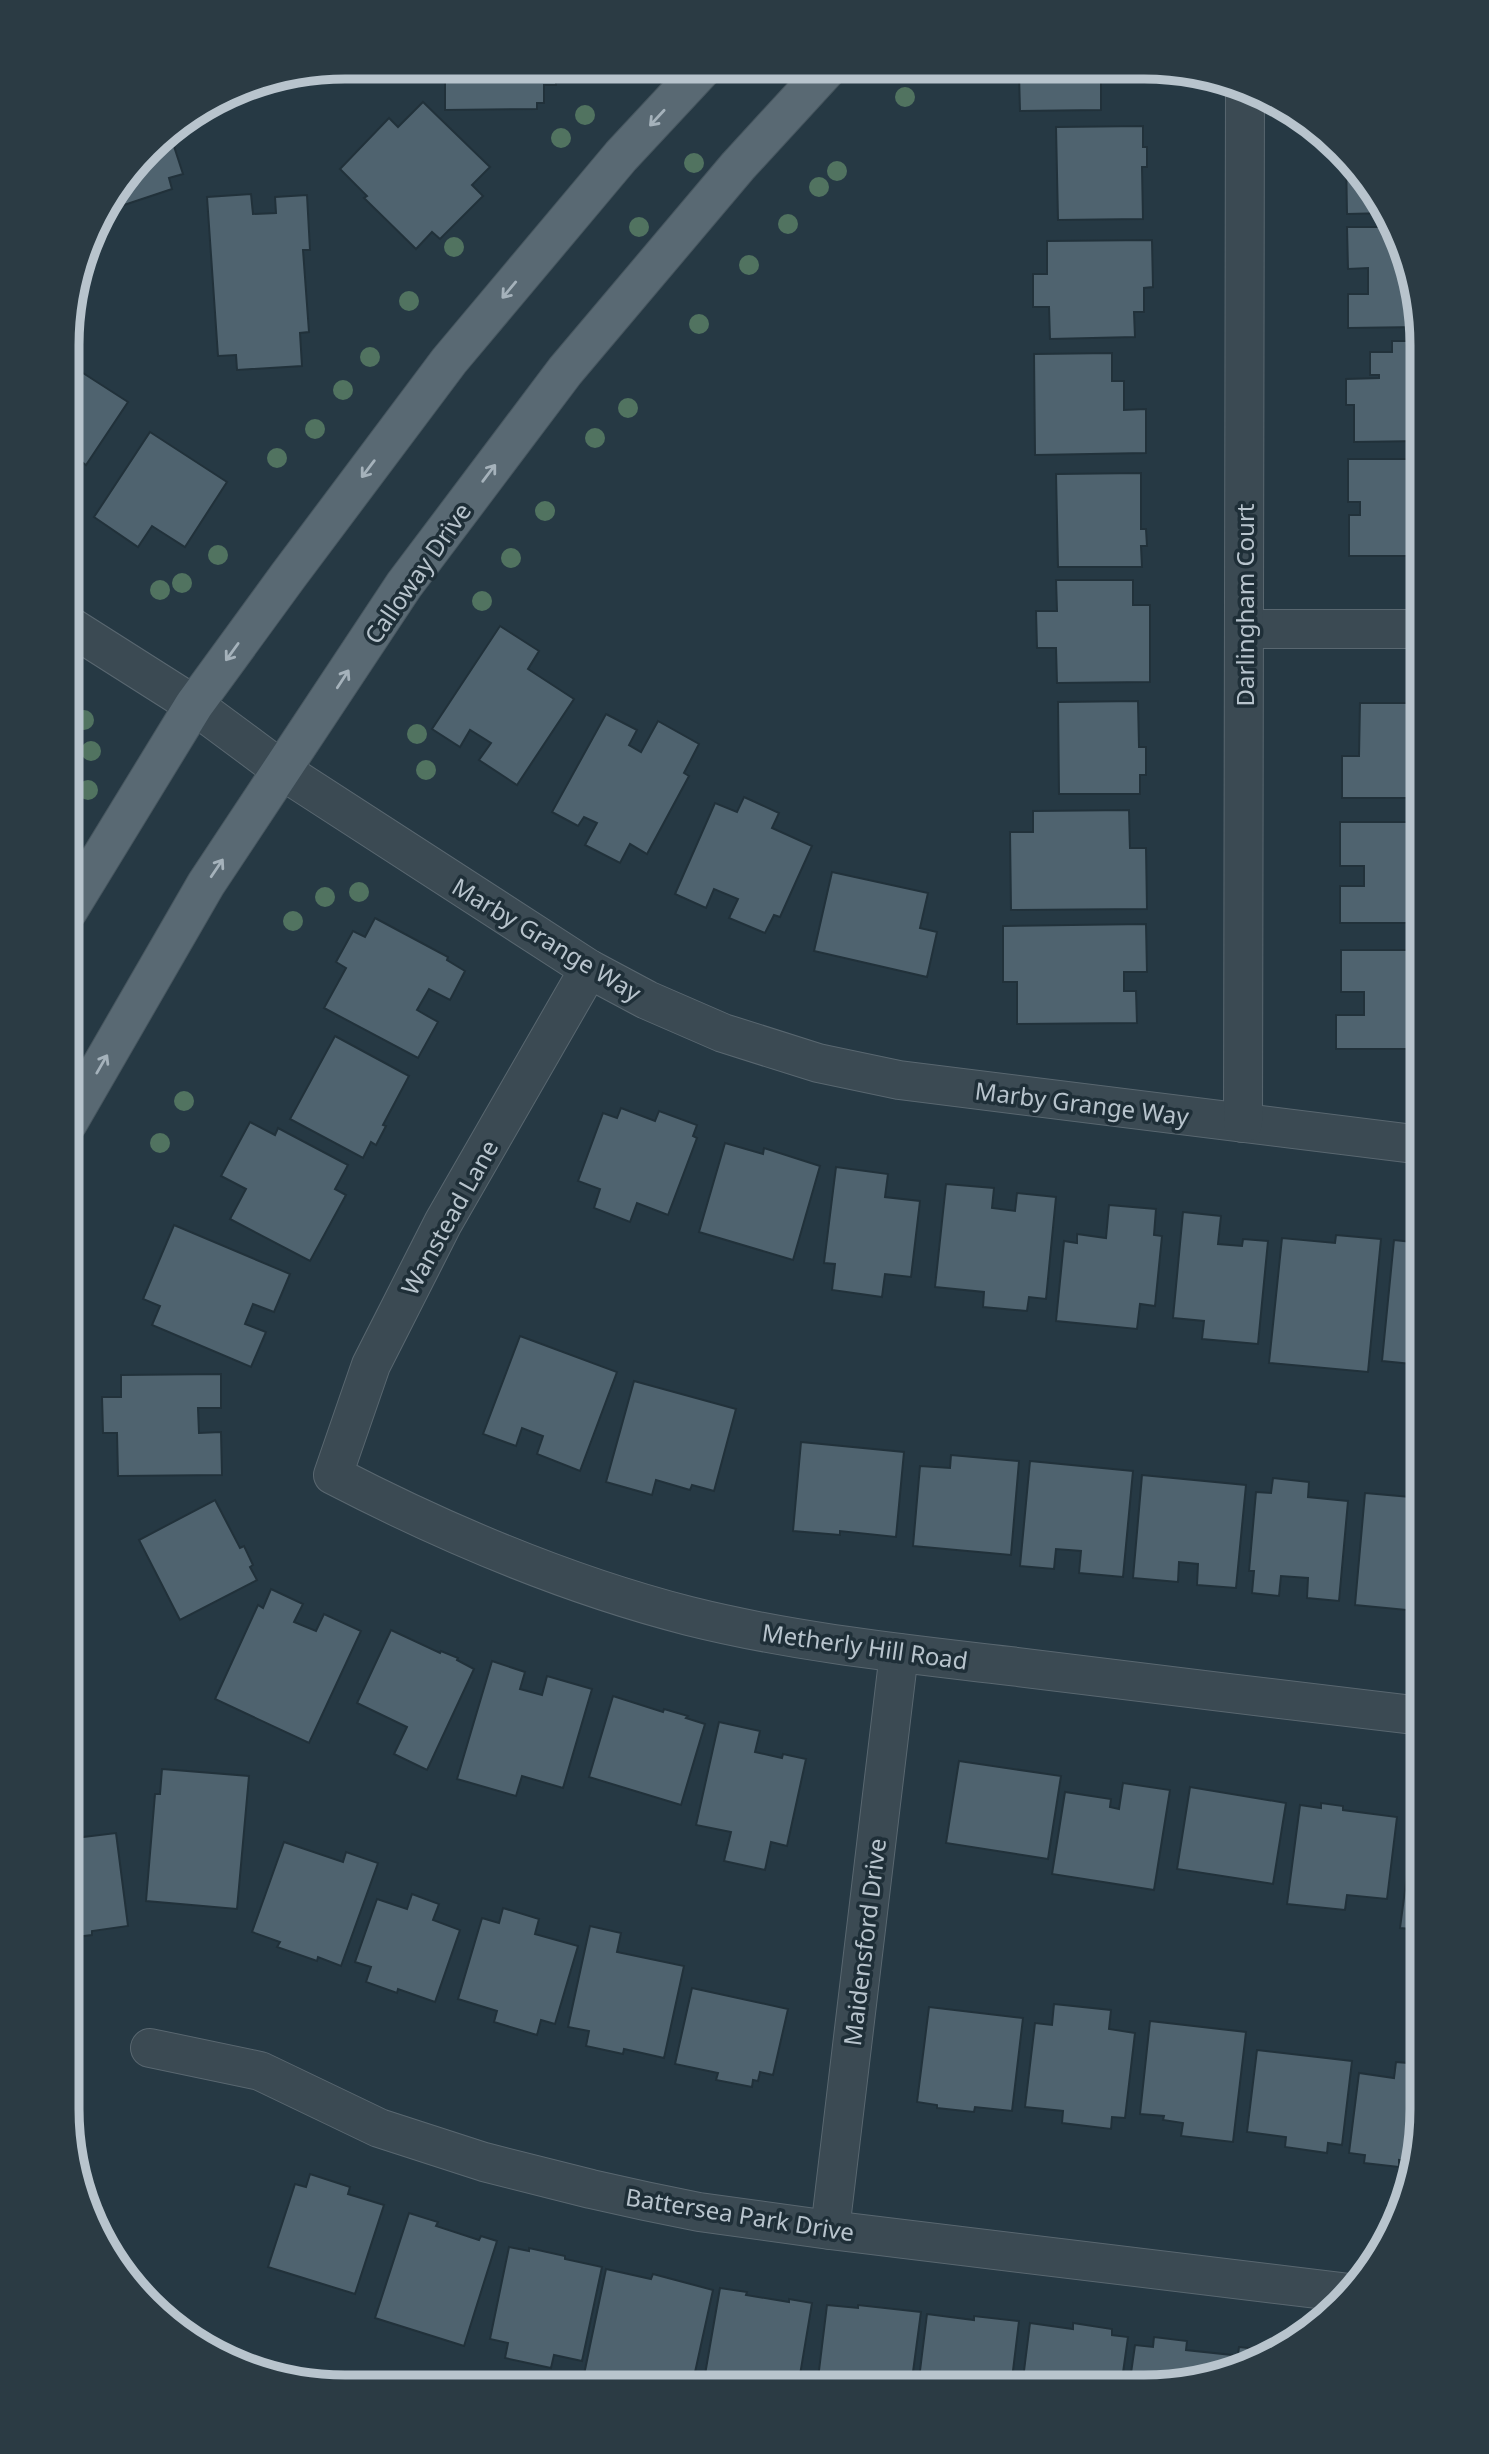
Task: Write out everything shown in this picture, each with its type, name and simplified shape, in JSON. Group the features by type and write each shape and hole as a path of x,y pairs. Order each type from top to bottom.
{"main road":[{"path":"79,893 194,705 449,361 621,156 693,79"},
{"name":"Calloway Drive","path":"79,1104 206,884 404,585 565,371 738,166 818,79"}],"street":[{"name":"Darlingham Court","path":"1242,1123 1245,99"},
{"path":"1244,629 1410,629"},
{"name":"Marby Grange Way","path":"79,632 194,705 283,771 589,969 648,1000 723,1033 818,1063 899,1080 1410,1144"},
{"name":"Wanstead Lane","path":"333,1475 371,1365 443,1223 589,969"},
{"name":"Metherly Hill Road","path":"333,1475 418,1519 507,1557 597,1589 689,1616 756,1630 899,1653 1410,1715"},
{"name":"Maidensford Drive","path":"830,2230 899,1653"},
{"name":"Battersea Park Drive","path":"150,2048 260,2071 379,2128 484,2162 699,2212 1337,2292"}],"building":[{"path":"445,79 556,79 556,85 544,85 544,103 537,103 537,109 445,110"},
{"path":"1019,79 1101,79 1101,110 1020,111"},
{"path":"423,102 490,167 472,185 483,196 440,239 432,232 416,249 364,198 367,196 340,169 389,118 398,127"},
{"path":"1143,126 1147,167 1142,167 1143,219 1058,220 1056,127"},
{"path":"173,142 183,174 169,178 172,189 117,207 145,169"},
{"path":"1346,172 1376,213 1347,214"},
{"path":"251,194 253,214 276,213 275,197 307,195 310,250 303,250 309,332 300,333 302,366 237,370 236,355 218,356 207,197"},
{"path":"1347,227 1383,227 1401,276 1410,327 1348,328 1348,294 1368,294 1368,268 1348,269"},
{"path":"1152,240 1153,287 1144,288 1144,312 1134,312 1135,337 1050,339 1049,307 1033,307 1033,274 1047,274 1047,241"},
{"path":"1392,341 1410,341 1410,441 1354,442 1354,405 1346,405 1346,379 1379,378 1379,375 1370,375 1370,352 1392,352"},
{"path":"1112,353 1112,381 1124,381 1124,410 1146,409 1146,453 1035,455 1034,354"},
{"path":"79,370 128,402 86,465 79,460"},
{"path":"150,432 227,482 185,547 152,526 138,547 94,517"},
{"path":"1348,459 1410,459 1410,556 1349,556 1349,515 1360,515 1360,502 1348,502"},
{"path":"1141,473 1141,529 1146,529 1147,546 1141,546 1142,567 1058,567 1056,474"},
{"path":"1056,580 1133,580 1133,605 1150,605 1150,682 1057,683 1056,648 1037,648 1036,611 1057,611"},
{"path":"500,626 539,651 528,669 574,699 517,785 479,760 491,743 470,730 460,747 432,729"},
{"path":"1138,701 1139,747 1146,747 1146,775 1140,775 1140,794 1059,794 1058,702"},
{"path":"1360,703 1410,703 1410,798 1342,798 1342,756 1359,756"},
{"path":"606,714 637,730 629,745 641,752 658,721 699,744 684,773 689,776 647,854 630,844 620,863 585,845 597,823 584,817 578,826 552,812"},
{"path":"744,797 779,813 772,828 812,846 780,917 774,915 765,933 729,918 738,899 714,889 706,908 675,894 715,803 737,812"},
{"path":"1129,810 1130,848 1146,848 1147,909 1011,910 1010,832 1033,832 1033,811"},
{"path":"1340,822 1410,822 1410,923 1340,923 1340,886 1364,886 1364,866 1340,866"},
{"path":"832,872 928,893 920,928 937,932 927,977 814,951"},
{"path":"375,918 448,957 447,960 465,971 450,1000 429,989 417,1010 438,1022 418,1058 324,1008 346,968 336,962 353,931 365,937"},
{"path":"1146,924 1147,972 1124,972 1124,991 1136,991 1137,1023 1017,1024 1017,982 1003,982 1003,926"},
{"path":"1341,950 1410,950 1410,1049 1336,1049 1336,1015 1364,1015 1364,992 1341,992"},
{"path":"335,1036 409,1076 383,1125 386,1126 376,1145 371,1142 363,1158 290,1119"},
{"path":"621,1108 655,1121 659,1111 697,1125 693,1136 697,1138 668,1215 637,1203 630,1222 594,1208 600,1189 578,1181 603,1113 617,1118"},
{"path":"250,1122 275,1135 278,1128 348,1165 335,1189 346,1195 310,1261 230,1219 246,1189 221,1176"},
{"path":"725,1143 763,1154 764,1148 820,1166 793,1260 699,1232"},
{"path":"836,1167 888,1174 885,1197 920,1201 911,1277 885,1274 882,1297 832,1290 835,1264 824,1263"},
{"path":"946,1184 994,1188 992,1208 1015,1211 1017,1193 1056,1197 1046,1299 1029,1297 1027,1311 983,1307 984,1292 935,1287"},
{"path":"1109,1205 1156,1209 1154,1235 1162,1236 1155,1306 1140,1304 1137,1329 1056,1321 1064,1241 1077,1243 1077,1234 1106,1238"},
{"path":"1183,1212 1221,1216 1218,1244 1242,1246 1243,1239 1268,1241 1258,1344 1202,1339 1204,1321 1173,1318"},
{"path":"174,1225 290,1274 274,1312 253,1304 245,1324 266,1332 251,1367 152,1325 160,1306 143,1299"},
{"path":"1336,1235 1381,1239 1368,1372 1269,1363 1282,1238 1335,1243"},
{"path":"1394,1240 1410,1242 1410,1364 1382,1361"},
{"path":"520,1336 617,1372 580,1471 537,1454 543,1436 522,1428 516,1446 483,1434"},
{"path":"221,1374 221,1408 198,1408 199,1433 221,1432 222,1475 118,1476 117,1433 103,1433 102,1397 121,1397 121,1375"},
{"path":"634,1381 736,1409 714,1491 692,1485 690,1490 656,1480 652,1495 606,1482"},
{"path":"801,1442 904,1452 896,1537 840,1531 840,1535 793,1531"},
{"path":"951,1455 1019,1461 1011,1555 913,1546 920,1466 950,1468"},
{"path":"1030,1461 1133,1471 1123,1577 1079,1573 1081,1551 1056,1549 1054,1569 1020,1566"},
{"path":"1142,1475 1246,1485 1236,1588 1197,1585 1198,1564 1179,1562 1178,1582 1133,1578"},
{"path":"1273,1478 1309,1482 1308,1497 1348,1501 1339,1601 1307,1598 1308,1578 1281,1576 1279,1596 1252,1593 1254,1571 1249,1571 1256,1492 1271,1493"},
{"path":"1365,1493 1410,1497 1410,1610 1355,1605"},
{"path":"215,1500 240,1548 244,1546 257,1580 180,1620 139,1540"},
{"path":"271,1589 303,1604 294,1622 316,1631 324,1614 361,1631 309,1743 215,1699 258,1605 263,1608"},
{"path":"391,1630 440,1653 441,1651 458,1658 457,1660 474,1669 427,1770 394,1754 407,1727 357,1703"},
{"path":"492,1661 525,1672 520,1689 542,1695 547,1676 592,1689 563,1788 522,1776 516,1796 457,1779"},
{"path":"613,1696 663,1712 664,1709 688,1716 686,1718 705,1724 681,1805 589,1777"},
{"path":"719,1722 760,1731 755,1752 782,1758 783,1754 806,1759 787,1846 771,1842 765,1870 724,1861 731,1832 696,1825"},
{"path":"959,1761 1061,1776 1048,1859 946,1843"},
{"path":"162,1769 249,1776 237,1909 146,1901 155,1794 160,1794"},
{"path":"1123,1783 1170,1790 1154,1890 1052,1874 1065,1792 1111,1799 1110,1807 1119,1809"},
{"path":"1190,1787 1286,1803 1273,1884 1177,1869"},
{"path":"1321,1803 1343,1806 1343,1810 1397,1817 1387,1899 1347,1895 1345,1910 1287,1904 1300,1805 1321,1808"},
{"path":"116,1833 128,1926 92,1931 92,1935 79,1937 79,1838"},
{"path":"284,1842 343,1862 346,1852 378,1863 341,1966 277,1947 280,1942 252,1932"},
{"path":"1410,1852 1410,1929 1400,1928"},
{"path":"412,1894 439,1904 433,1920 460,1930 435,2002 398,1989 397,1993 366,1982 371,1967 355,1962 377,1899 407,1909"},
{"path":"503,1908 539,1919 535,1934 578,1946 555,2024 541,2020 537,2035 494,2022 497,2011 458,1999 482,1918 499,1923"},
{"path":"590,1926 621,1933 617,1952 684,1966 664,2058 624,2049 623,2054 586,2046 589,2031 568,2027"},
{"path":"692,1988 788,2009 773,2075 760,2072 758,2081 753,2080 752,2087 716,2080 718,2073 675,2064"},
{"path":"1054,2004 1111,2010 1109,2029 1135,2033 1125,2118 1112,2117 1111,2129 1062,2123 1063,2111 1025,2107 1035,2023 1052,2025"},
{"path":"929,2007 1023,2018 1012,2111 975,2107 974,2112 937,2108 937,2105 917,2102"},
{"path":"1150,2021 1246,2032 1233,2142 1181,2136 1183,2123 1163,2120 1164,2116 1140,2114"},
{"path":"1257,2050 1352,2061 1342,2145 1328,2143 1327,2153 1285,2147 1286,2137 1247,2132"},
{"path":"1396,2062 1410,2063 1410,2126 1405,2161 1399,2160 1399,2167 1364,2163 1365,2155 1349,2153 1359,2073 1394,2078"},
{"path":"310,2174 350,2187 348,2194 384,2205 355,2294 268,2267 295,2184 306,2187"},
{"path":"409,2213 438,2222 436,2226 479,2240 481,2236 497,2241 464,2346 375,2318"},
{"path":"509,2247 529,2251 529,2248 602,2267 582,2361 554,2355 551,2368 505,2358 508,2343 490,2339"},
{"path":"606,2269 651,2279 653,2274 713,2290 694,2375 584,2375"},
{"path":"720,2288 747,2292 746,2295 812,2303 800,2375 705,2375"},
{"path":"827,2305 858,2308 858,2305 921,2312 913,2375 818,2375"},
{"path":"927,2314 974,2320 974,2316 1019,2321 1012,2375 919,2375"},
{"path":"1030,2323 1073,2329 1073,2323 1112,2329 1112,2335 1128,2337 1123,2375 1024,2375"},
{"path":"1154,2337 1187,2341 1186,2350 1232,2355 1231,2361 1179,2373 1131,2375 1135,2345 1153,2347"},
{"path":"1239,2347 1259,2349 1246,2355 1237,2358"}]}
